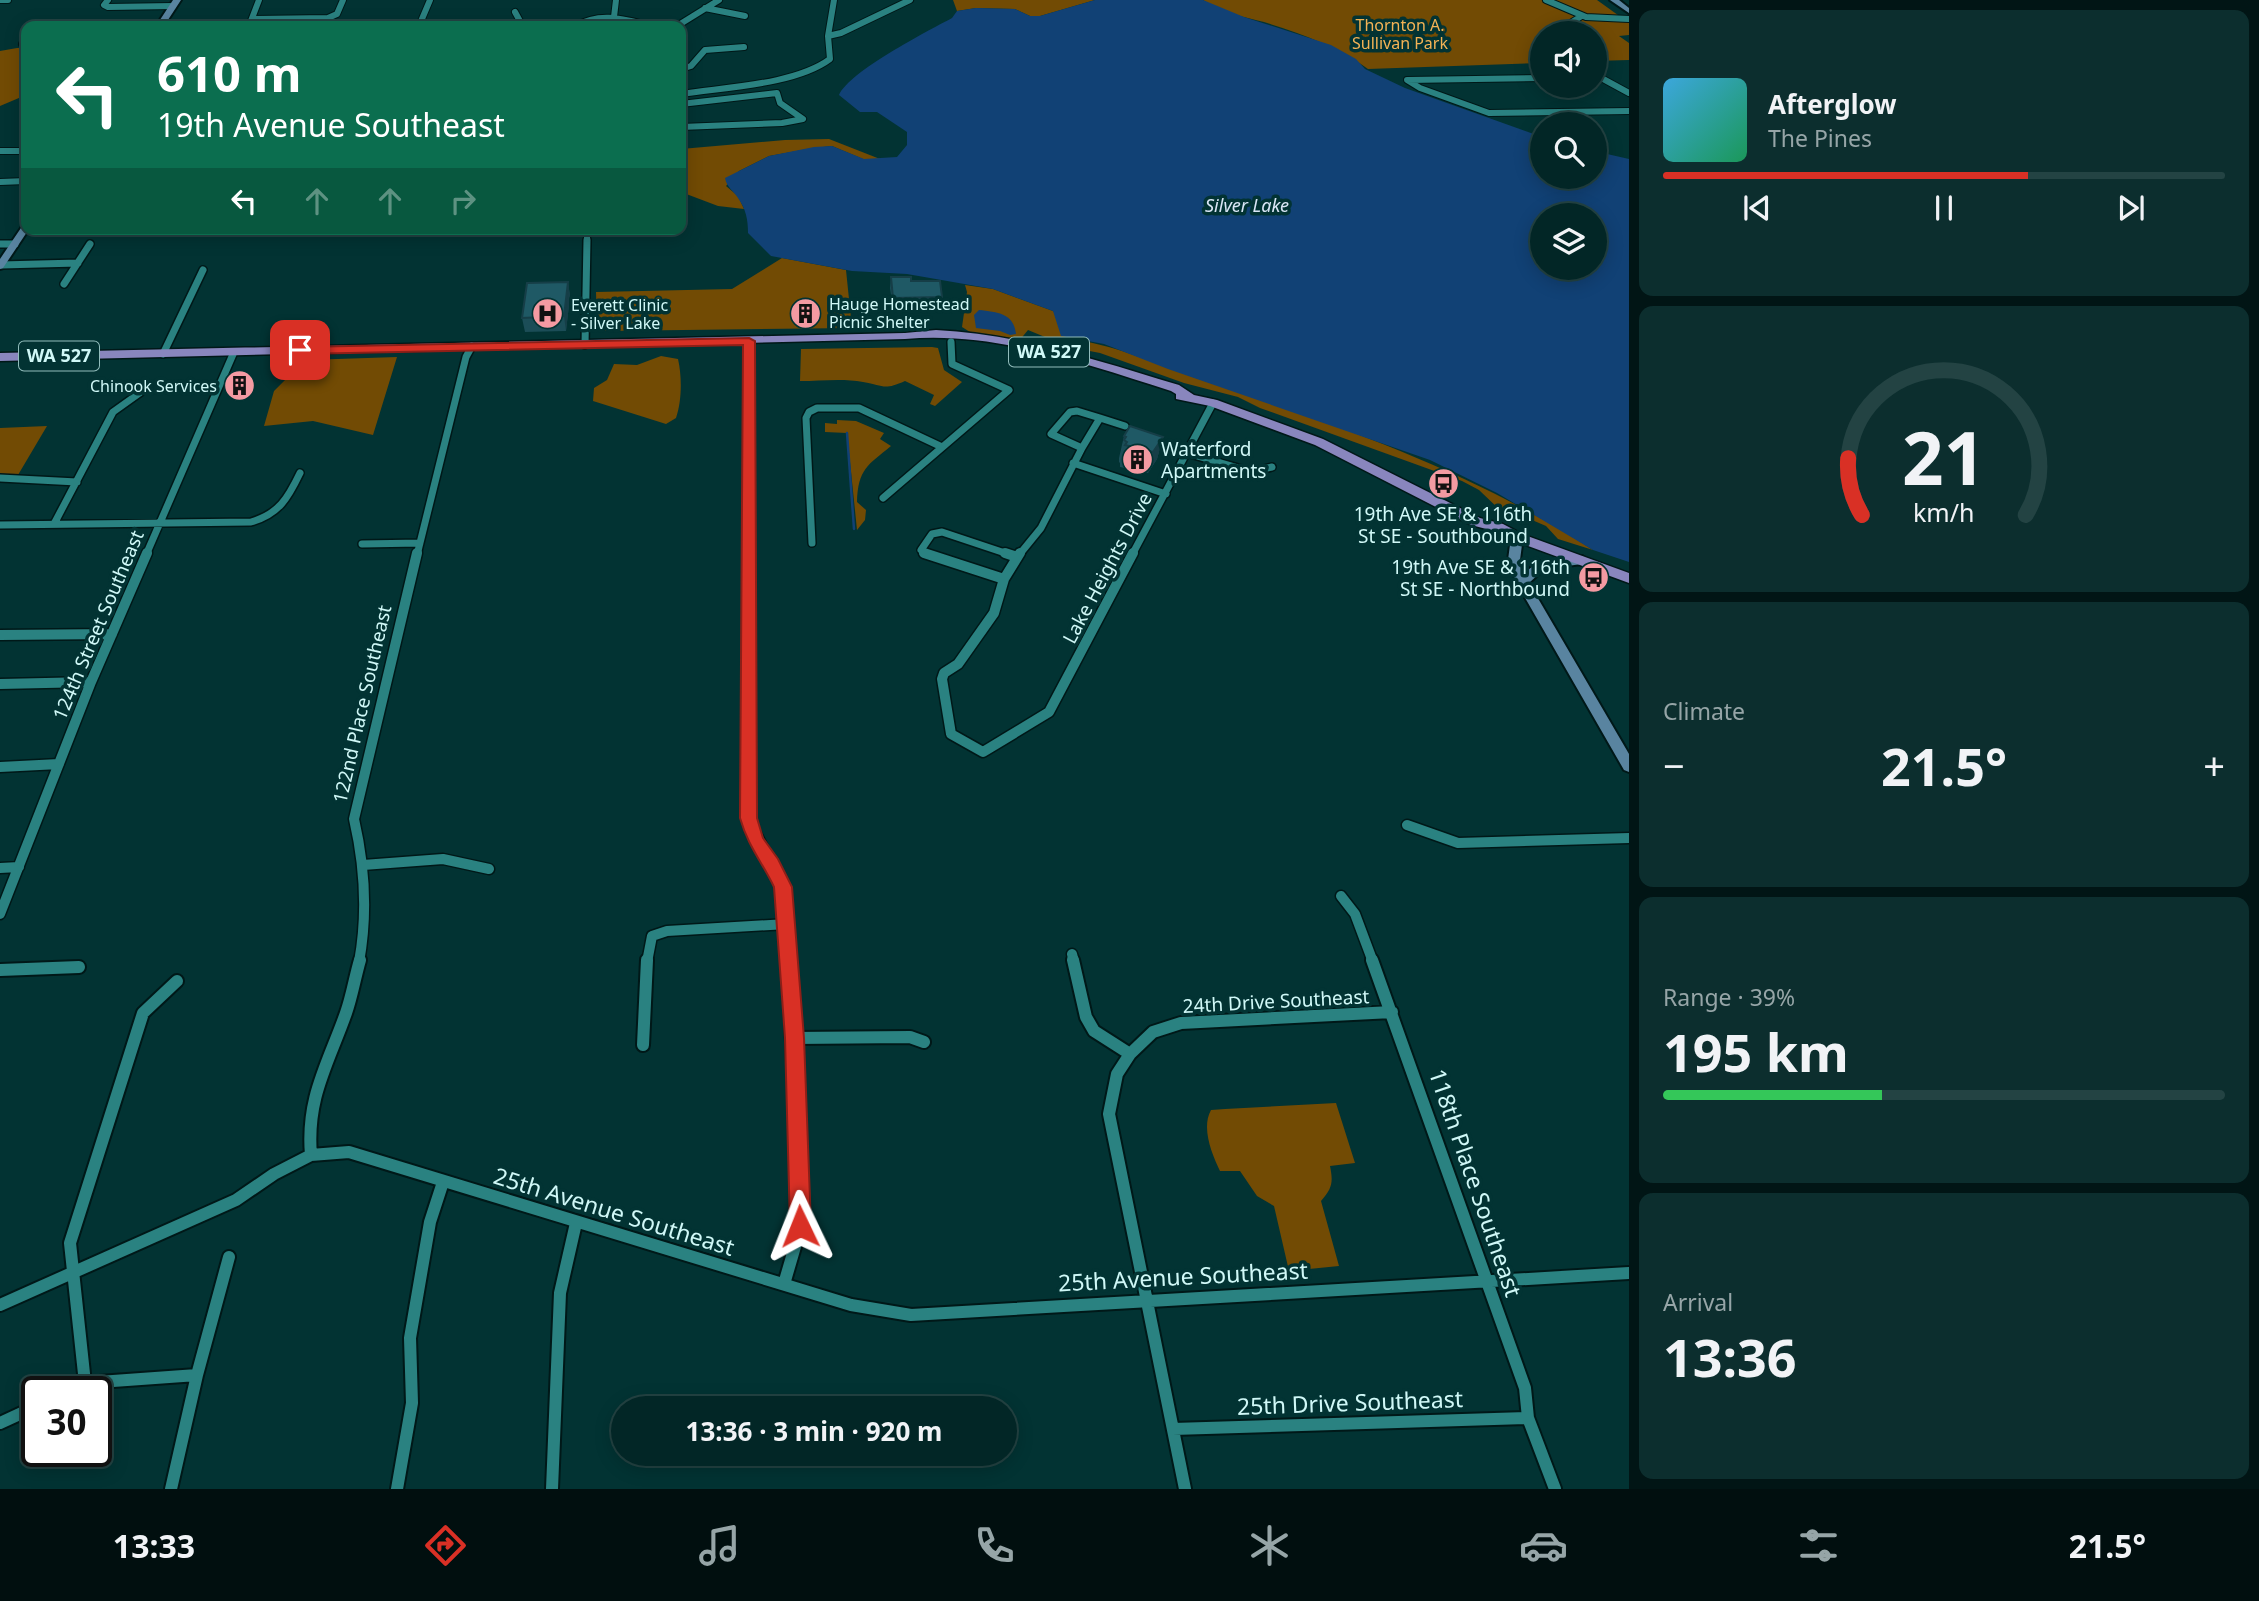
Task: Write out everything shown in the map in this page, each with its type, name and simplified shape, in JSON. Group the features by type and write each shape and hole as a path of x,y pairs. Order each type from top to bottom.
{"main road":[{"name":"WA 527","path":"0,357 749,341 905,336 924,332 1002,340 1175,388 1188,396"},
{"name":"WA 527","path":"905,336 1022,353 1169,395 1188,396 1213,403 1274,424 1359,460 1389,479 1476,522 1499,527 1517,537 1629,578"}],"street":[{"path":"0,0 8,0"},
{"path":"259,0 253,19 334,16 343,0"},
{"path":"421,21 430,0"},
{"path":"614,17 616,0"},
{"path":"684,21 719,0"},
{"path":"686,93 784,77 822,67 830,59 827,31 834,0"},
{"path":"828,36 841,33 910,0"},
{"path":"1546,0 1580,17 1629,19"},
{"path":"1614,0 1629,11"},
{"path":"106,2 175,3"},
{"path":"163,21 175,3"},
{"path":"704,8 744,16"},
{"path":"515,12 518,21"},
{"path":"585,21 614,17 631,21"},
{"path":"1574,21 1580,17"},
{"path":"686,68 691,66 705,50 744,47"},
{"path":"1530,78 1407,80 1420,88 1489,113 1629,111"},
{"path":"1607,82 1629,93"},
{"path":"686,103 777,93 780,103 803,119 782,123 686,127"},
{"path":"0,151 21,151"},
{"path":"0,182 21,181"},
{"path":"0,266 21,235"},
{"path":"585,345 587,235"},
{"path":"0,244 15,244"},
{"path":"64,284 90,244"},
{"path":"0,266 78,263"},
{"path":"163,354 203,270"},
{"path":"749,341 748,818 755,841 772,864 783,887 794,1038 800,1226 784,1284"},
{"path":"883,498 1009,390 952,364 951,342"},
{"name":"122nd Place Southeast","path":"311,1155 309,1132 317,1084 347,1011 360,959 366,907 363,864 354,819 360,785 466,357 472,346"},
{"name":"124th Street Southeast","path":"0,914 91,682 234,352"},
{"path":"54,524 113,412 141,393"},
{"name":"Lake Heights Drive","path":"1004,579 994,613 958,664 944,673 942,679 951,734 983,752 1049,712 1213,403"},
{"path":"812,543 806,418 809,412 817,408 859,408 886,424 942,447"},
{"path":"1082,448 1054,436 1051,430 1070,412 1077,411 1125,426"},
{"path":"1017,557 942,532 932,534 921,550 925,554 1004,579 1017,557 1041,528 1100,418"},
{"path":"1187,453 1252,472 1272,467"},
{"path":"1073,464 1166,494"},
{"path":"0,525 251,522 271,517 284,505 300,473"},
{"path":"0,478 77,482"},
{"path":"1517,537 1514,560 1522,582 1629,766"},
{"path":"362,544 420,543"},
{"path":"1522,582 1541,565 1582,560"},
{"path":"0,635 112,634"},
{"path":"0,684 91,682"},
{"path":"0,767 59,764"},
{"path":"1407,825 1458,843 1629,838"},
{"path":"363,864 443,859 489,869"},
{"path":"0,868 19,867"},
{"name":"118th Place Southeast","path":"1341,896 1355,914 1392,1012 1525,1388 1528,1418 1555,1489"},
{"path":"643,1045 648,947 652,936 667,931 787,924"},
{"path":"1072,954 1086,1017 1094,1031 1130,1054"},
{"path":"0,970 79,967"},
{"path":"84,1376 70,1244 143,1013 177,981"},
{"name":"24th Drive Southeast","path":"1185,1489 1109,1114 1120,1063 1153,1032 1181,1023 1392,1012"},
{"path":"794,1038 910,1037 924,1042"},
{"name":"25th Avenue Southeast","path":"0,1305 236,1200 274,1174 311,1155 349,1152 852,1305 911,1315 1629,1273"},
{"path":"397,1489 412,1403 410,1338 430,1222 443,1182"},
{"path":"552,1489 560,1293 576,1223"},
{"path":"171,1489 197,1375 229,1257"},
{"path":"112,1381 197,1375"},
{"path":"0,1423 21,1413"},
{"name":"25th Drive Southeast","path":"1173,1429 1528,1418"}],"green space":[{"path":"953,0 1095,0 1040,16 1030,16 1015,9 976,8 957,11"},
{"name":"Thornton A. Sullivan Park","path":"1203,0 1597,0 1629,23 1629,35 1619,36 1629,43 1629,60 1607,61 1607,21 1530,21 1530,63 1368,69 1319,41"},
{"path":"21,48 21,97 0,106 0,51"},
{"path":"829,139 880,159 863,159 832,146 769,156 739,171 726,186 738,196 744,209 718,206 686,194 686,149"},
{"path":"782,258 846,270 852,328 604,331 597,328 596,292 732,289"},
{"path":"965,285 993,289 1053,311 1075,340 1124,352 1403,452 1500,496 1593,550 1558,539 1546,526 1525,517 1502,512 1479,490 1462,481 1260,408 1238,397 1184,383 1100,353 1069,347 1028,330 1019,341 970,332 962,327 967,292"},
{"path":"938,348 944,370 962,382 935,406 930,404 934,395 905,381 887,387 848,380 800,381 801,349"},
{"path":"661,356 678,359 681,388 676,418 666,424 593,401 594,388 607,380 614,364 637,365"},
{"path":"397,357 373,435 313,421 264,426 274,391 289,376 277,361"},
{"path":"837,420 856,421 884,433 880,439 891,446 870,463 862,475 857,502 866,510 865,520 857,530 847,433 825,432 825,423 837,424"},
{"path":"47,426 18,475 0,474 0,428"},
{"path":"1336,1103 1355,1163 1330,1166 1331,1184 1321,1201 1339,1266 1289,1271 1274,1206 1257,1196 1240,1171 1220,1171 1207,1133 1208,1117 1211,1110"}],"water":[{"name":"Silver Lake","path":"1095,0 1203,0 1244,17 1331,45 1356,59 1365,69 1405,88 1530,133 1530,189 1607,189 1607,154 1629,159 1629,562 1593,550 1497,493 1430,460 1104,344 1061,336 1053,311 993,289 907,274 852,271 771,256 748,233 743,206 725,178 769,156 814,147 832,146 864,159 897,157 907,145 907,132 877,112 860,112 839,95 858,75 890,53 952,18 957,11 976,8 1015,9 1030,16 1040,16"},
{"path":"979,310 1004,315 1012,322 1016,334 976,328 974,315"}],"building":[{"path":"891,277 911,277 911,281 940,281 942,297 893,298"},
{"path":"568,282 564,316 522,318 527,283"},
{"path":"232,380 244,380 240,390 228,390"},
{"path":"1130,426 1163,437 1153,452 1125,445 1127,442 1124,436"}],"waterway":[{"path":"847,433 854,529"}],"place":[{"name":"Hauge Homestead Picnic Shelter","path":"806,313"},
{"name":"Everett Clinic - Silver Lake","path":"548,314"},
{"name":"Chinook Services","path":"240,386"},
{"name":"Waterford Apartments","path":"1138,460"},
{"name":"19th Ave SE & 116th St SE - Southbound","path":"1443,483"},
{"name":"19th Ave SE & 116th St SE - Northbound","path":"1593,578"}],"route":[{"path":"300,350 749,341 748,818 755,841 772,864 783,887 794,1038 800,1226"}]}
